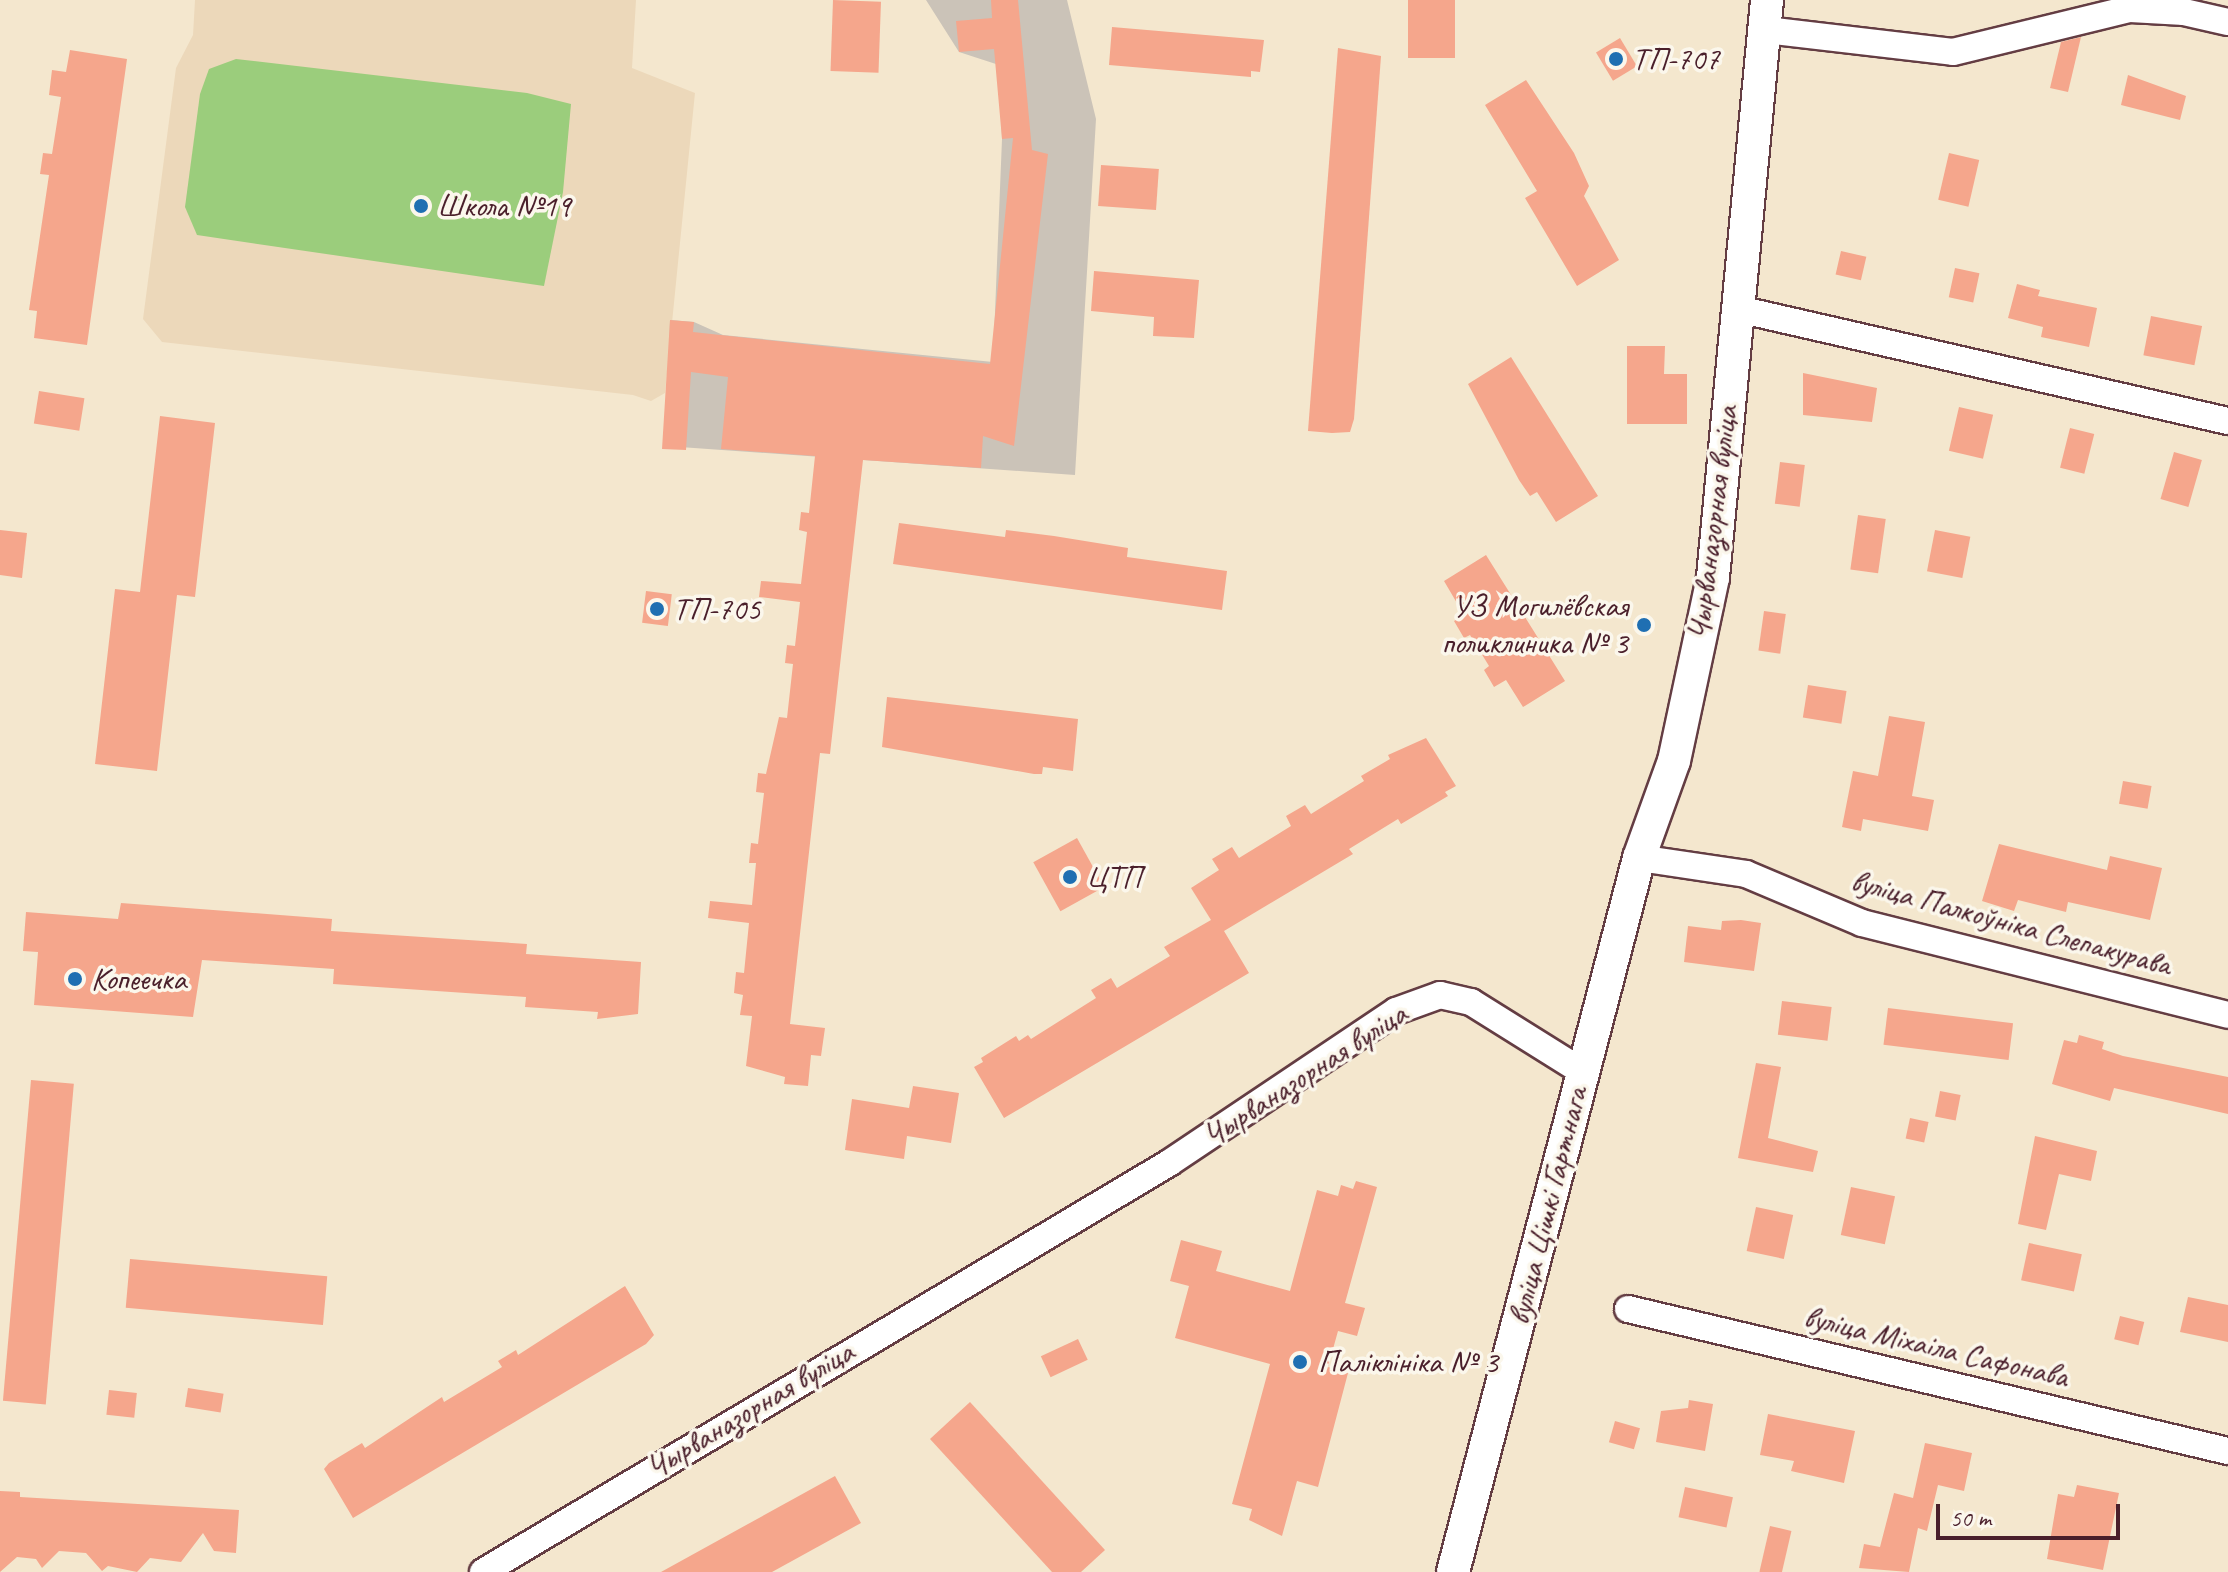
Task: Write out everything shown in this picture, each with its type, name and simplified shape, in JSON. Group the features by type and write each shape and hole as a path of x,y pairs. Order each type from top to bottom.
{"street":[{"path":"1767,15 1953,52 2130,9 2184,12 2228,22"},
{"name":"Чырваназорная вуліца","path":"483,1572 1169,1163 1396,1011 1440,995 1471,1002 1583,1072 1639,858 1674,761 1713,577 1767,15"},
{"path":"1738,309 2228,421"},
{"name":"вуліца Палкоўніка Слепакурава","path":"1639,858 1746,874 1862,923 2228,1015"},
{"name":"вуліца Цішкі Гартнага","path":"1453,1572 1583,1072"},
{"name":"вуліца Міхаіла Сафонава","path":"1628,1309 2228,1451"}],"shaded area":[{"name":"Школа №19","path":"195,0 636,0 632,68 695,93 665,393 651,401 633,395 162,342 143,319 176,68 193,35"},
{"path":"926,0 1067,0 1096,119 1075,475 666,446 670,320 694,322 723,335 993,362 1002,139 999,65 959,52"}],"green space":[{"path":"236,59 527,93 571,104 563,192 544,286 197,235 185,207 200,94 209,69"}],"building":[{"path":"833,0 881,2 878,73 831,71"},
{"path":"991,0 1018,0 1032,150 1048,154 1014,446 983,436 981,468 863,460 830,754 820,753 790,1024 825,1028 821,1056 811,1055 808,1086 784,1084 785,1077 746,1066 752,1016 740,1015 743,995 734,993 736,972 744,973 749,923 708,918 710,901 752,905 756,863 749,863 751,843 758,844 764,793 756,792 758,773 766,774 779,717 787,718 793,664 785,663 787,645 795,646 800,602 759,597 761,581 801,584 807,532 799,530 801,512 809,513 815,456 721,449 728,377 691,372 686,450 662,449 670,320 694,322 693,332 990,364 1013,138 1002,139 994,49 959,52 956,21 992,18"},
{"path":"1408,0 1455,0 1455,58 1408,58"},
{"path":"1112,27 1264,40 1260,72 1251,71 1251,77 1109,65"},
{"path":"2081,37 2068,92 2050,88 2061,42"},
{"name":"ТП-707","path":"1620,38 1637,66 1613,81 1596,52"},
{"path":"1338,48 1381,56 1354,419 1350,432 1332,433 1308,431"},
{"path":"70,50 127,59 87,345 34,338 37,311 29,310 49,175 40,174 43,153 52,154 61,97 49,95 52,70 66,72"},
{"path":"2128,75 2186,96 2180,120 2121,105"},
{"path":"1526,80 1574,153 1589,186 1584,196 1619,260 1577,286 1525,198 1537,191 1485,105"},
{"path":"1949,153 1979,160 1968,207 1938,200"},
{"path":"1101,165 1159,169 1156,210 1098,206"},
{"path":"1841,251 1866,257 1861,280 1836,274"},
{"path":"1955,268 1979,273 1973,303 1949,297"},
{"path":"1094,271 1199,280 1194,338 1153,336 1154,317 1091,311"},
{"path":"2017,284 2040,290 2038,296 2097,308 2089,347 2041,337 2043,327 2008,318"},
{"path":"2151,316 2202,326 2194,365 2143,355"},
{"path":"1627,346 1665,346 1664,374 1687,374 1687,424 1627,424"},
{"path":"1511,357 1598,496 1556,522 1537,492 1530,496 1519,480 1468,384"},
{"path":"1803,373 1877,388 1872,422 1803,415"},
{"path":"39,391 84,398 79,431 34,424"},
{"path":"1959,407 1993,415 1983,459 1949,451"},
{"path":"160,416 215,423 195,597 177,595 157,771 95,764 115,589 140,592"},
{"path":"2070,428 2094,434 2084,474 2060,468"},
{"path":"2174,452 2202,460 2188,507 2160,499"},
{"path":"1780,462 1805,465 1800,507 1775,504"},
{"path":"1858,515 1886,519 1878,573 1850,569"},
{"path":"899,523 1005,537 1006,530 1054,536 1128,548 1127,557 1227,571 1222,610 893,564"},
{"path":"0,530 27,533 22,578 0,575"},
{"path":"1935,530 1970,537 1962,578 1927,571"},
{"path":"1486,555 1565,681 1523,707 1506,680 1494,687 1484,670 1489,666 1470,635 1464,638 1454,621 1464,615 1444,581"},
{"name":"ТП-705","path":"646,591 672,594 668,626 642,623"},
{"path":"1764,611 1786,614 1780,654 1758,651"},
{"path":"1808,685 1847,691 1841,724 1803,718"},
{"path":"887,697 1078,719 1073,771 1043,767 1042,774 1034,774 882,747"},
{"path":"1889,716 1925,722 1912,796 1934,800 1928,831 1863,819 1861,831 1842,827 1853,771 1878,776"},
{"path":"1426,738 1456,786 1445,792 1448,796 1401,824 1398,819 1349,849 1353,854 1224,931 1249,973 1004,1118 974,1067 983,1062 981,1058 1016,1036 1019,1041 1028,1035 1031,1039 1096,998 1091,990 1111,978 1117,988 1170,956 1164,947 1211,920 1191,888 1219,870 1212,859 1232,847 1239,858 1291,826 1286,816 1305,805 1311,814 1364,781 1361,776 1390,759 1388,755"},
{"path":"2123,781 2152,786 2148,809 2119,804"},
{"name":"ЦТП","path":"1077,838 1104,887 1060,911 1033,862"},
{"path":"1999,844 2107,870 2110,856 2162,868 2150,920 2068,902 2066,912 2018,900 2014,911 1982,901"},
{"path":"121,903 332,919 331,931 527,944 526,954 641,962 638,1014 597,1019 598,1012 525,1007 526,997 333,984 334,969 202,960 193,1017 34,1005 38,952 23,951 26,912 118,919"},
{"path":"1722,921 1761,923 1754,971 1684,962 1688,926 1721,930"},
{"path":"1782,1001 1832,1007 1827,1041 1778,1035"},
{"path":"1888,1008 2013,1023 2009,1060 1883,1045"},
{"path":"2079,1035 2104,1042 2102,1049 2123,1056 2228,1077 2228,1114 2114,1088 2110,1101 2052,1084 2064,1040 2077,1043"},
{"path":"1756,1063 1781,1067 1768,1138 1818,1151 1813,1172 1738,1158"},
{"path":"31,1080 74,1084 46,1405 3,1401"},
{"path":"913,1086 959,1093 951,1143 907,1136 904,1159 845,1150 852,1099 909,1108"},
{"path":"1940,1091 1961,1095 1956,1121 1935,1117"},
{"path":"1910,1118 1929,1122 1924,1142 1906,1139"},
{"path":"2035,1136 2097,1151 2091,1181 2059,1174 2046,1230 2018,1224"},
{"name":"Паліклініка № 3","path":"1356,1181 1377,1187 1345,1303 1365,1308 1357,1336 1338,1331 1328,1367 1348,1373 1318,1487 1297,1481 1282,1536 1249,1520 1252,1509 1232,1504 1270,1364 1175,1338 1189,1286 1170,1281 1181,1240 1222,1251 1216,1271 1290,1291 1317,1190 1338,1196 1341,1185 1353,1189"},
{"path":"1851,1187 1895,1196 1885,1244 1841,1235"},
{"path":"1756,1207 1793,1215 1784,1259 1747,1251"},
{"path":"2029,1243 2082,1254 2074,1291 2021,1280"},
{"path":"130,1259 327,1276 323,1325 126,1308"},
{"path":"625,1286 654,1335 646,1344 353,1518 324,1469 329,1463 362,1443 365,1448 442,1397 444,1402 502,1367 498,1361 516,1350 518,1355"},
{"path":"2188,1297 2228,1305 2228,1342 2180,1332"},
{"path":"2120,1316 2144,1322 2138,1345 2114,1339"},
{"path":"1078,1339 1088,1360 1051,1377 1041,1356"},
{"path":"188,1388 224,1394 221,1412 185,1407"},
{"path":"109,1390 137,1393 134,1418 106,1415"},
{"path":"1689,1400 1713,1404 1705,1451 1656,1442 1661,1411 1688,1408"},
{"path":"970,1402 1105,1550 1081,1572 1052,1572 930,1439"},
{"path":"1768,1414 1855,1431 1844,1483 1791,1471 1794,1461 1760,1455"},
{"path":"1615,1421 1640,1428 1634,1449 1609,1442"},
{"path":"1925,1443 1972,1453 1964,1491 1938,1485 1927,1531 1918,1528 1909,1572 1859,1568 1864,1544 1880,1547 1894,1493 1913,1498"},
{"path":"835,1476 861,1523 772,1572 661,1572"},
{"path":"2077,1485 2119,1493 2103,1570 2047,1559 2058,1494 2074,1497"},
{"path":"1685,1487 1733,1497 1726,1528 1679,1517"},
{"path":"0,1491 20,1492 20,1497 239,1510 236,1553 214,1551 203,1533 181,1562 150,1558 137,1572 108,1566 102,1571 86,1553 59,1551 42,1568 36,1559 17,1557 0,1572"},
{"path":"1770,1526 1791,1531 1782,1572 1759,1572"}],"place":[{"name":"ТП-707","path":"1616,59"},
{"name":"Школа №19","path":"421,206"},
{"name":"ТП-705","path":"657,609"},
{"name":"УЗ Могилёвская поликлиника № 3","path":"1644,625"},
{"name":"ЦТП","path":"1070,877"},
{"name":"Копеечка","path":"75,979"},
{"name":"Паліклініка № 3","path":"1300,1362"}]}
